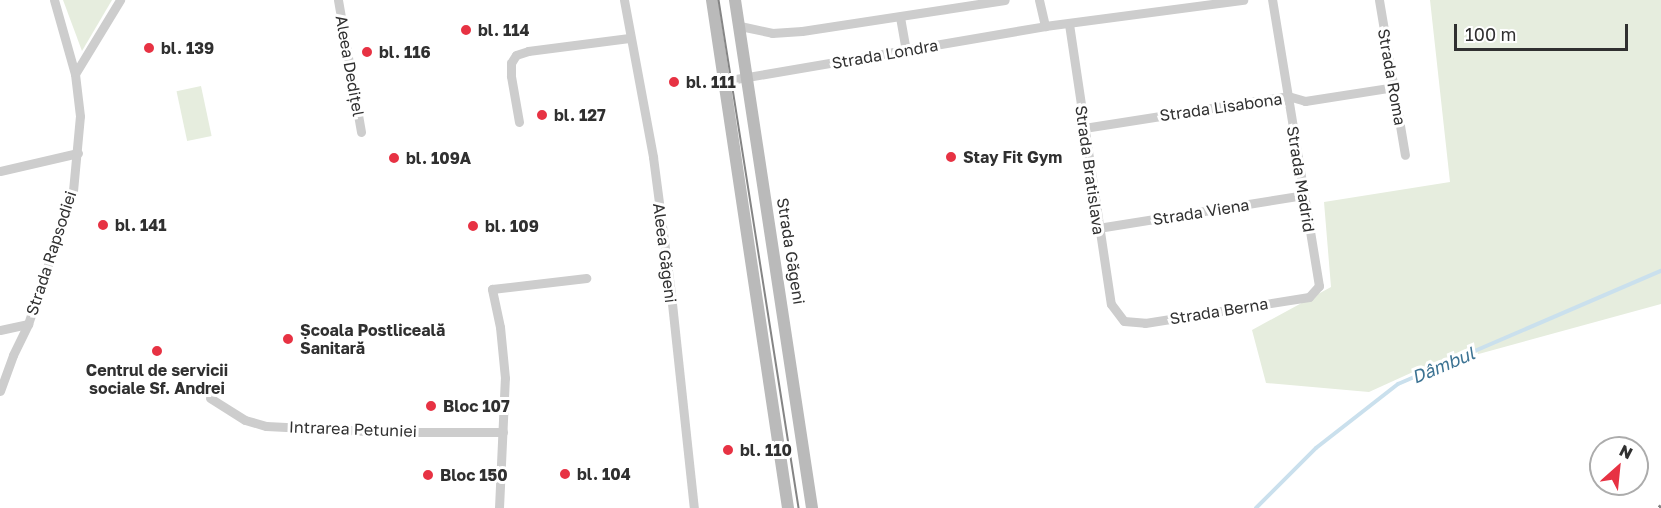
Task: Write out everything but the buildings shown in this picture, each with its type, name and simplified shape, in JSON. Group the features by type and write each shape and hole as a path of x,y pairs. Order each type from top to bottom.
{"main road":[{"path":"712,0 788,508"},
{"name":"Strada Găgeni","path":"735,0 812,508"}],"street":[{"name":"Strada Rapsodiei","path":"0,391 28,324 73,191 80,116 75,74 54,0"},
{"path":"75,74 120,0"},
{"name":"Aleea Dedițel","path":"338,0 361,132"},
{"name":"Aleea Găgeni","path":"624,0 629,38 653,157 671,294 694,508"},
{"name":"Strada Londra","path":"740,26 772,33 802,31 1005,0"},
{"path":"1039,0 1045,26"},
{"name":"Strada Londra","path":"724,81 748,79 1176,4 1243,0"},
{"name":"Strada Madrid","path":"1272,0 1319,286"},
{"name":"Strada Roma","path":"1379,0 1405,155"},
{"path":"900,17 906,50"},
{"name":"Strada Bratislava","path":"1069,24 1098,228 1111,304 1117,315"},
{"path":"519,122 511,76 511,63 516,55 528,51 629,38"},
{"name":"Strada Lisabona","path":"1084,128 1288,96 1305,101 1394,87"},
{"path":"0,171 78,153"},
{"name":"Strada Viena","path":"1098,228 1303,195"},
{"path":"499,508 505,378 500,327 492,289 586,278"},
{"name":"Strada Berna","path":"1117,315 1124,321 1145,323 1309,297 1319,286"},
{"path":"0,330 28,324"},
{"name":"Intrarea Petuniei","path":"210,398 245,420 266,426 386,432 503,432"}],"green space":[{"path":"63,0 112,0 82,51"},
{"path":"1430,0 1661,0 1661,304 1413,372 1369,392 1266,383 1252,330 1331,287 1324,202 1450,182"},
{"path":"201,86 212,136 187,141 177,91"}],"waterway":[{"name":"Dâmbul","path":"1256,508 1316,448 1398,384 1661,271"}],"tram line":[{"path":"719,0 799,508"}],"place":[{"name":"bl. 114","path":"466,30"},
{"name":"bl. 139","path":"149,48"},
{"name":"bl. 116","path":"367,52"},
{"name":"bl. 111","path":"674,82"},
{"name":"bl. 127","path":"542,115"},
{"name":"Stay Fit Gym","path":"951,157"},
{"name":"bl. 109A","path":"394,158"},
{"name":"bl. 141","path":"103,225"},
{"name":"bl. 109","path":"473,226"},
{"name":"Școala Postliceală Sanitară","path":"288,339"},
{"name":"Centrul de servicii sociale Sf. Andrei","path":"157,351"},
{"name":"Bloc 107","path":"431,406"},
{"name":"bl. 110","path":"728,450"},
{"name":"bl. 104","path":"565,474"},
{"name":"Bloc 150","path":"428,475"}]}
